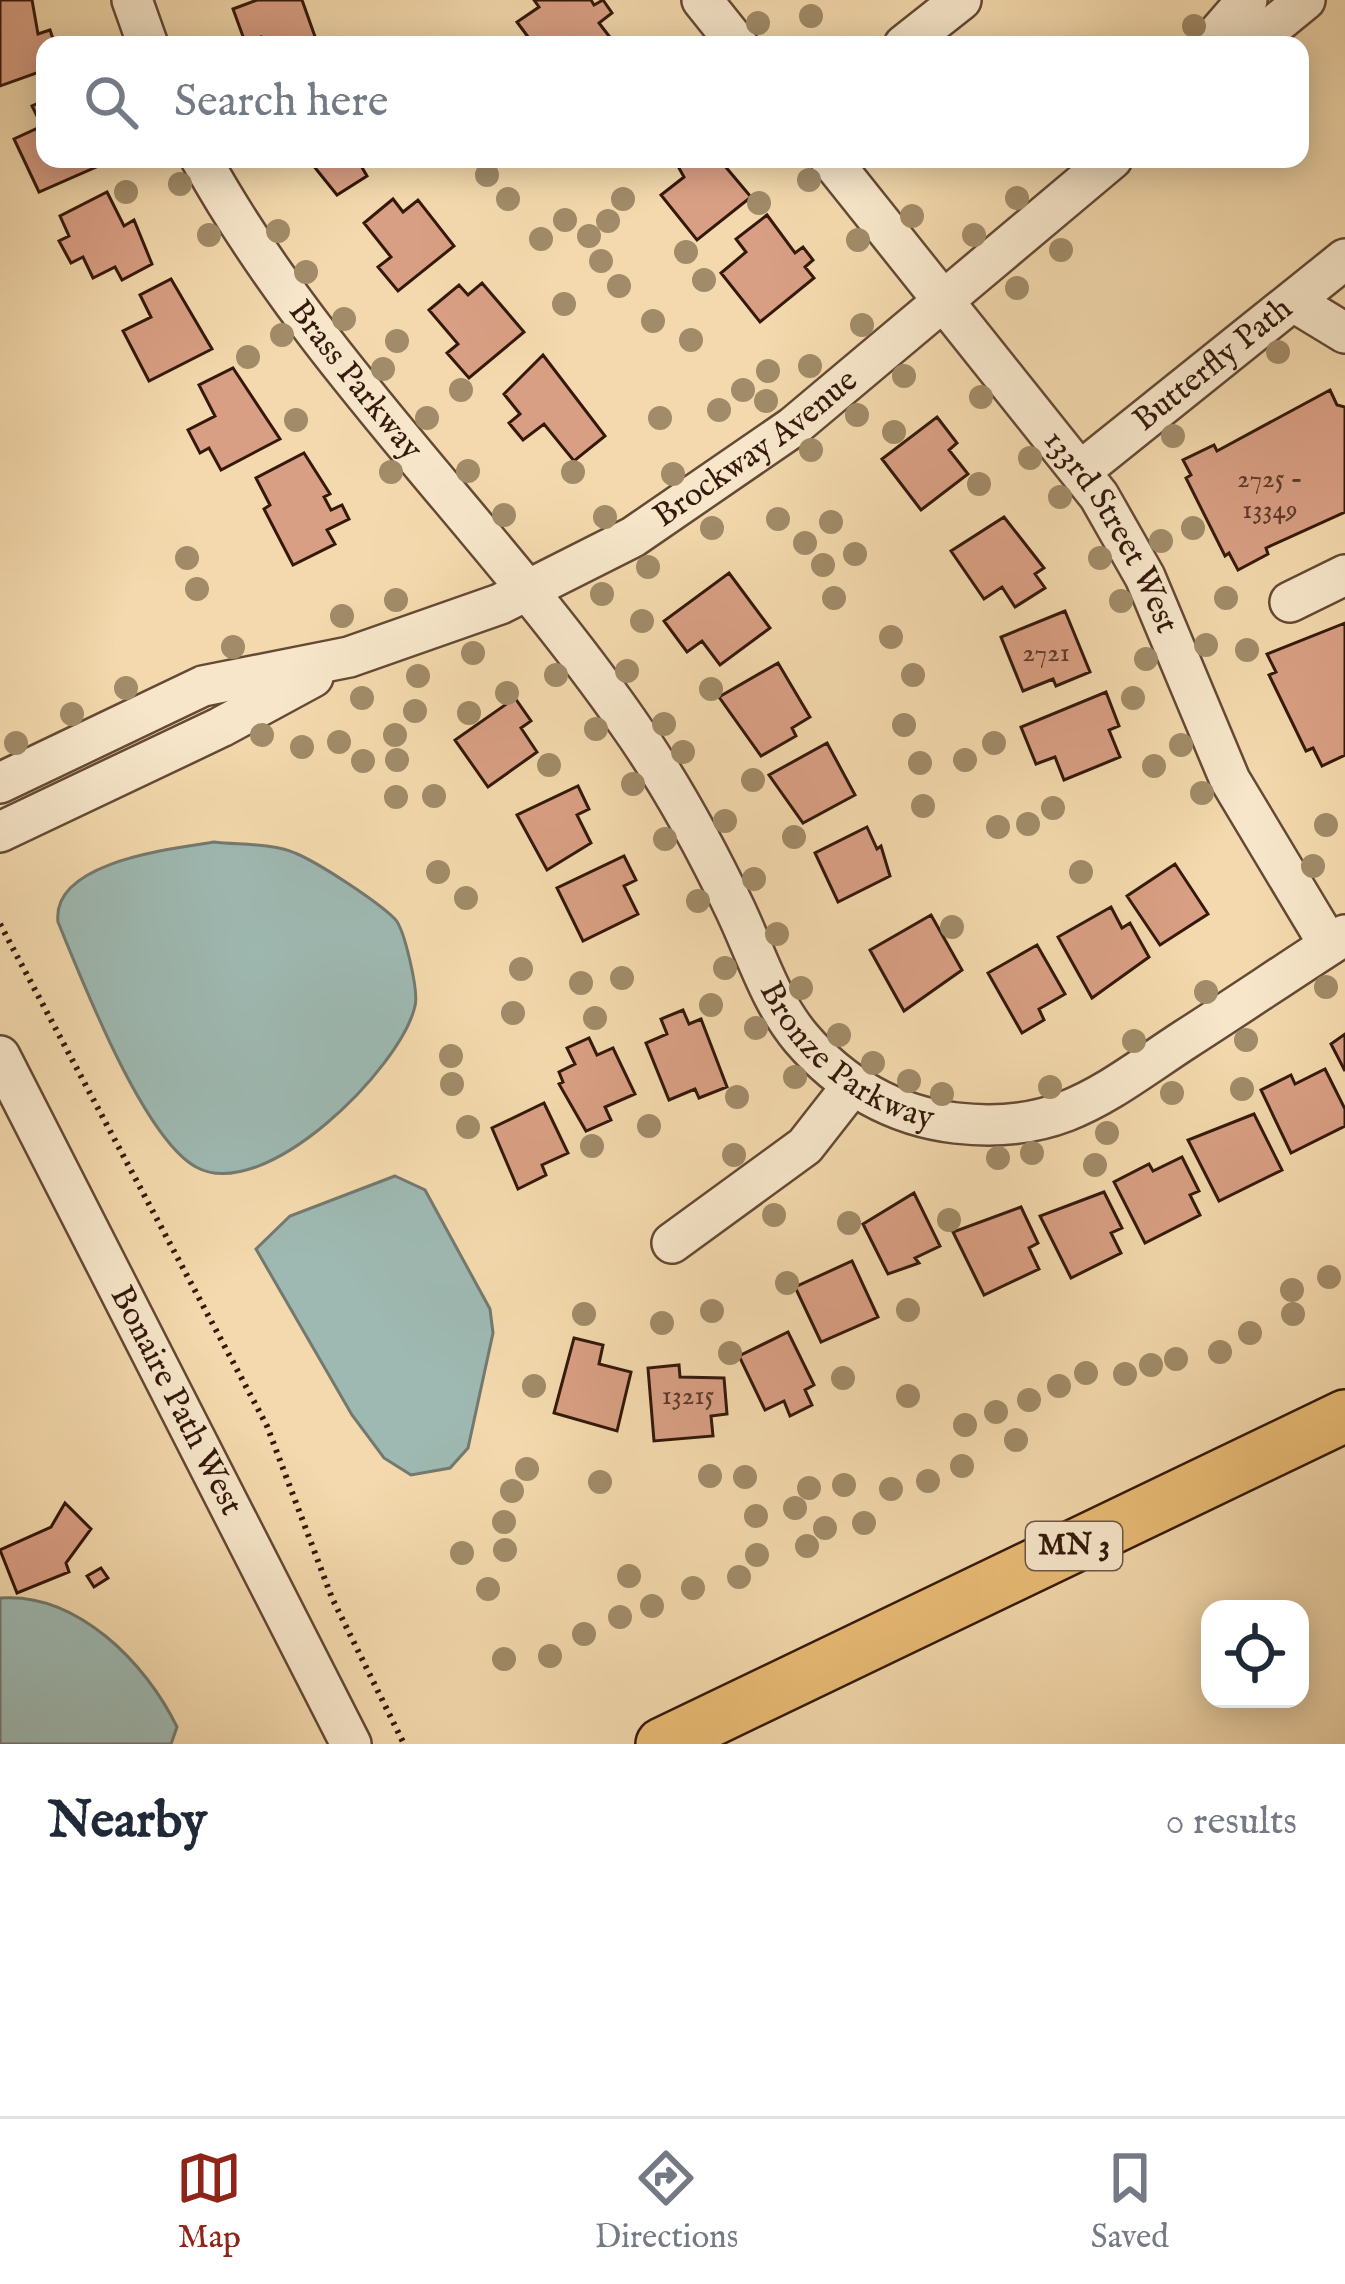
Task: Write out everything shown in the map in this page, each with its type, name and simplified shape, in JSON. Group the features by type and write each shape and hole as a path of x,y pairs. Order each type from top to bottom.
{"main road":[{"name":"MN 3","path":"662,1744 1345,1416"}],"street":[{"path":"132,0 145,36"},
{"path":"701,0 731,36"},
{"path":"915,36 961,0"},
{"path":"1216,36 1247,0"},
{"path":"1261,36 1305,0"},
{"name":"Brass Parkway","path":"207,168 272,274 527,590"},
{"name":"133rd Street West","path":"837,168 1082,470 1144,577 1230,780 1337,940"},
{"name":"Brockway Avenue","path":"0,832 221,727 349,657 527,590 633,537 708,490 944,302 1101,168"},
{"name":"Butterfly Path","path":"1082,470 1345,259"},
{"path":"1294,302 1345,333"},
{"path":"1290,602 1345,575"},
{"name":"Bronze Parkway","path":"527,590 671,789 714,865 780,1008 799,1036 852,1086 916,1115 954,1123 1033,1123 1070,1113 1145,1071 1337,940"},
{"name":"Brockway Avenue","path":"0,783 203,686 349,657"},
{"name":"Bonaire Path West","path":"0,1056 350,1744"},
{"path":"672,1243 805,1146 852,1086"}],"path":[{"path":"0,924 267,1426 332,1598 404,1744"}],"water":[{"path":"214,842 295,853 375,902 399,925 416,998 404,1032 384,1063 326,1124 257,1167 224,1174 196,1167 155,1125 116,1055 58,922 61,902 73,885 93,872 143,855"},
{"path":"395,1176 425,1190 490,1309 493,1333 468,1448 450,1468 411,1475 384,1458 352,1415 256,1249 290,1216"},
{"path":"0,1598 56,1607 106,1636 164,1703 177,1727 171,1744 0,1744"}],"building":[{"path":"0,0 32,0 38,34 50,30 52,36 36,36 36,73 0,86"},
{"path":"257,0 302,0 315,36 243,36 233,9"},
{"path":"534,0 591,0 594,5 603,0 612,13 599,23 609,36 527,36 517,22 539,7"},
{"path":"36,129 36,168 94,168 39,192 14,139"},
{"path":"315,168 362,168 367,176 337,195"},
{"path":"679,168 727,168 751,197 697,240 661,195 684,177"},
{"path":"107,192 124,226 134,220 152,264 122,280 115,267 93,278 83,257 71,263 59,241 69,236 60,216"},
{"path":"393,199 403,212 418,200 454,246 398,291 378,267 391,257 364,223"},
{"path":"767,215 795,253 803,247 813,260 805,267 814,278 760,322 721,273 746,252 736,239"},
{"path":"171,279 212,349 149,381 123,331 151,317 140,295"},
{"path":"482,283 524,332 469,378 447,353 458,344 429,310 459,285 468,295"},
{"path":"543,355 605,436 574,461 544,424 523,440 509,423 520,414 504,394"},
{"path":"233,368 280,439 221,470 209,448 200,453 188,430 215,416 199,385"},
{"path":"1330,390 1337,405 1345,407 1345,512 1266,548 1268,554 1238,570 1229,553 1225,556 1186,478 1191,475 1183,460 1214,445 1217,451"},
{"path":"937,417 957,443 949,450 968,474 921,510 882,459"},
{"path":"304,453 330,494 324,497 331,510 342,505 349,519 327,530 335,544 293,565 264,509 270,505 256,478"},
{"path":"1004,517 1044,568 1035,574 1045,588 1015,607 1002,587 984,599 951,551"},
{"path":"729,573 770,628 720,665 702,641 687,652 664,621"},
{"path":"1065,611 1090,672 1056,686 1053,679 1023,691 1001,637"},
{"path":"1345,623 1345,755 1322,766 1313,748 1306,751 1269,675 1276,672 1267,654"},
{"path":"778,663 810,717 792,728 796,736 761,756 719,697"},
{"path":"1106,692 1119,726 1109,730 1120,757 1064,780 1055,757 1036,764 1021,727"},
{"path":"515,698 531,721 521,728 537,752 488,787 455,740"},
{"path":"827,743 855,795 803,823 769,775"},
{"path":"578,786 589,809 577,815 591,843 547,870 517,815"},
{"path":"867,827 877,849 881,846 890,876 838,902 815,853"},
{"path":"624,856 636,880 624,886 638,914 583,941 557,888"},
{"path":"1175,864 1208,914 1160,945 1127,896"},
{"path":"1111,907 1122,928 1130,923 1149,957 1092,998 1058,937"},
{"path":"931,915 962,970 904,1011 870,950"},
{"path":"1037,945 1065,994 1039,1009 1044,1020 1022,1033 988,973"},
{"path":"683,1010 689,1024 701,1019 727,1087 699,1098 695,1089 669,1100 646,1043 667,1034 661,1019"},
{"path":"1345,1034 1345,1071 1331,1044"},
{"path":"589,1038 597,1055 613,1048 635,1094 605,1107 611,1120 586,1131 559,1084 563,1082 559,1072 575,1064 567,1048"},
{"path":"1325,1069 1345,1109 1345,1126 1291,1153 1261,1090 1291,1075 1295,1084"},
{"path":"544,1103 568,1153 542,1165 546,1175 518,1189 492,1128"},
{"path":"1254,1114 1282,1170 1219,1201 1188,1140"},
{"path":"1182,1157 1199,1191 1190,1195 1200,1215 1145,1243 1114,1182 1149,1164 1153,1171"},
{"path":"1104,1192 1122,1228 1111,1233 1121,1253 1071,1278 1040,1216"},
{"path":"914,1193 940,1246 915,1258 919,1263 888,1274 863,1224"},
{"path":"1021,1207 1038,1243 1029,1248 1039,1269 984,1295 953,1232"},
{"path":"852,1261 878,1317 821,1342 795,1287"},
{"path":"788,1332 814,1385 805,1390 812,1405 790,1416 784,1401 765,1410 739,1356"},
{"path":"574,1338 603,1345 599,1364 631,1372 617,1431 554,1413"},
{"path":"679,1365 680,1377 724,1378 727,1414 711,1416 713,1436 654,1441 648,1368"},
{"path":"65,1503 91,1529 66,1563 69,1572 17,1593 0,1550 51,1527"},
{"path":"101,1568 108,1578 94,1587 87,1576"}]}
